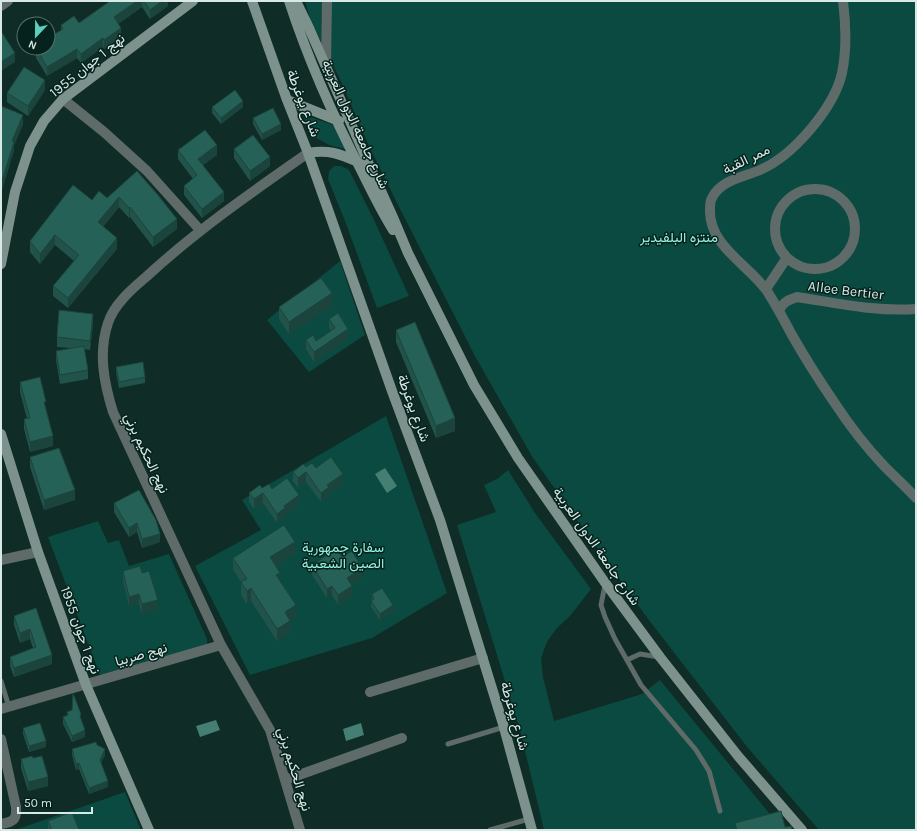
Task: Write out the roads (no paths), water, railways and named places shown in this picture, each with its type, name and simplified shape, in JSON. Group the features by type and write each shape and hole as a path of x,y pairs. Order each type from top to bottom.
{"street":[{"path":"1,6 8,1"},
{"name":"نهج 1 جوان 1955","path":"1,264 15,192 30,146 44,121 64,99 193,1"},
{"name":"شارع يوغرطة","path":"252,1 286,100 308,153 392,391 440,520 504,727 532,830"},
{"name":"شارع جامعة الدول العربية","path":"289,1 299,32 335,119 384,214 408,253"},
{"name":"شارع جامعة الدول العربية","path":"296,1 326,65 408,253 474,385 518,458 606,584 660,657 738,756 802,830"},
{"path":"326,65 328,1"},
{"name":"ممر القبة","path":"843,1 846,32 842,74 825,110 809,131 778,160 761,170 729,182 719,189 712,198 710,216 712,228 718,238 738,262 766,289 808,362 844,416 881,462 916,498"},
{"path":"64,99 104,132 147,171 200,230"},
{"path":"286,100 335,119 353,128"},
{"path":"308,153 329,151 369,166"},
{"name":"نهج الحكيم برني","path":"300,830 270,730 221,645 113,412 107,393 103,372 104,339 108,321 119,303 166,258 200,230 251,192 308,153"},
{"path":"816,189 829,192 841,199 849,208 854,219 855,230 853,242 848,253 840,261 830,267 818,270 796,266 786,258 778,247 774,234 775,220 780,207 790,197 802,191 816,189"},
{"path":"766,289 786,258"},
{"name":"Allee Bertier","path":"779,311 782,304 788,300 797,298 857,307 916,309"},
{"name":"نهج 1 جوان 1955","path":"1,434 38,552 86,685 149,830"},
{"path":"1,560 38,552"},
{"name":"نهج صربيا","path":"5,708 221,645"},
{"path":"370,692 483,658"},
{"path":"284,780 402,738"},
{"path":"1,739 16,807 14,819 11,822 1,824"}],"lane":[{"path":"606,584 601,604 615,639 641,685 696,750 709,771 720,811"},
{"path":"627,660 640,654 660,657"},
{"path":"1,681 5,708"},
{"path":"448,744 504,727"},
{"path":"490,830 529,819"}],"park label":[{"name":"منتزه البلفيدير","path":"679,237"},
{"name":"سفارة جمهورية الصين الشعبية","path":"343,556"}]}
